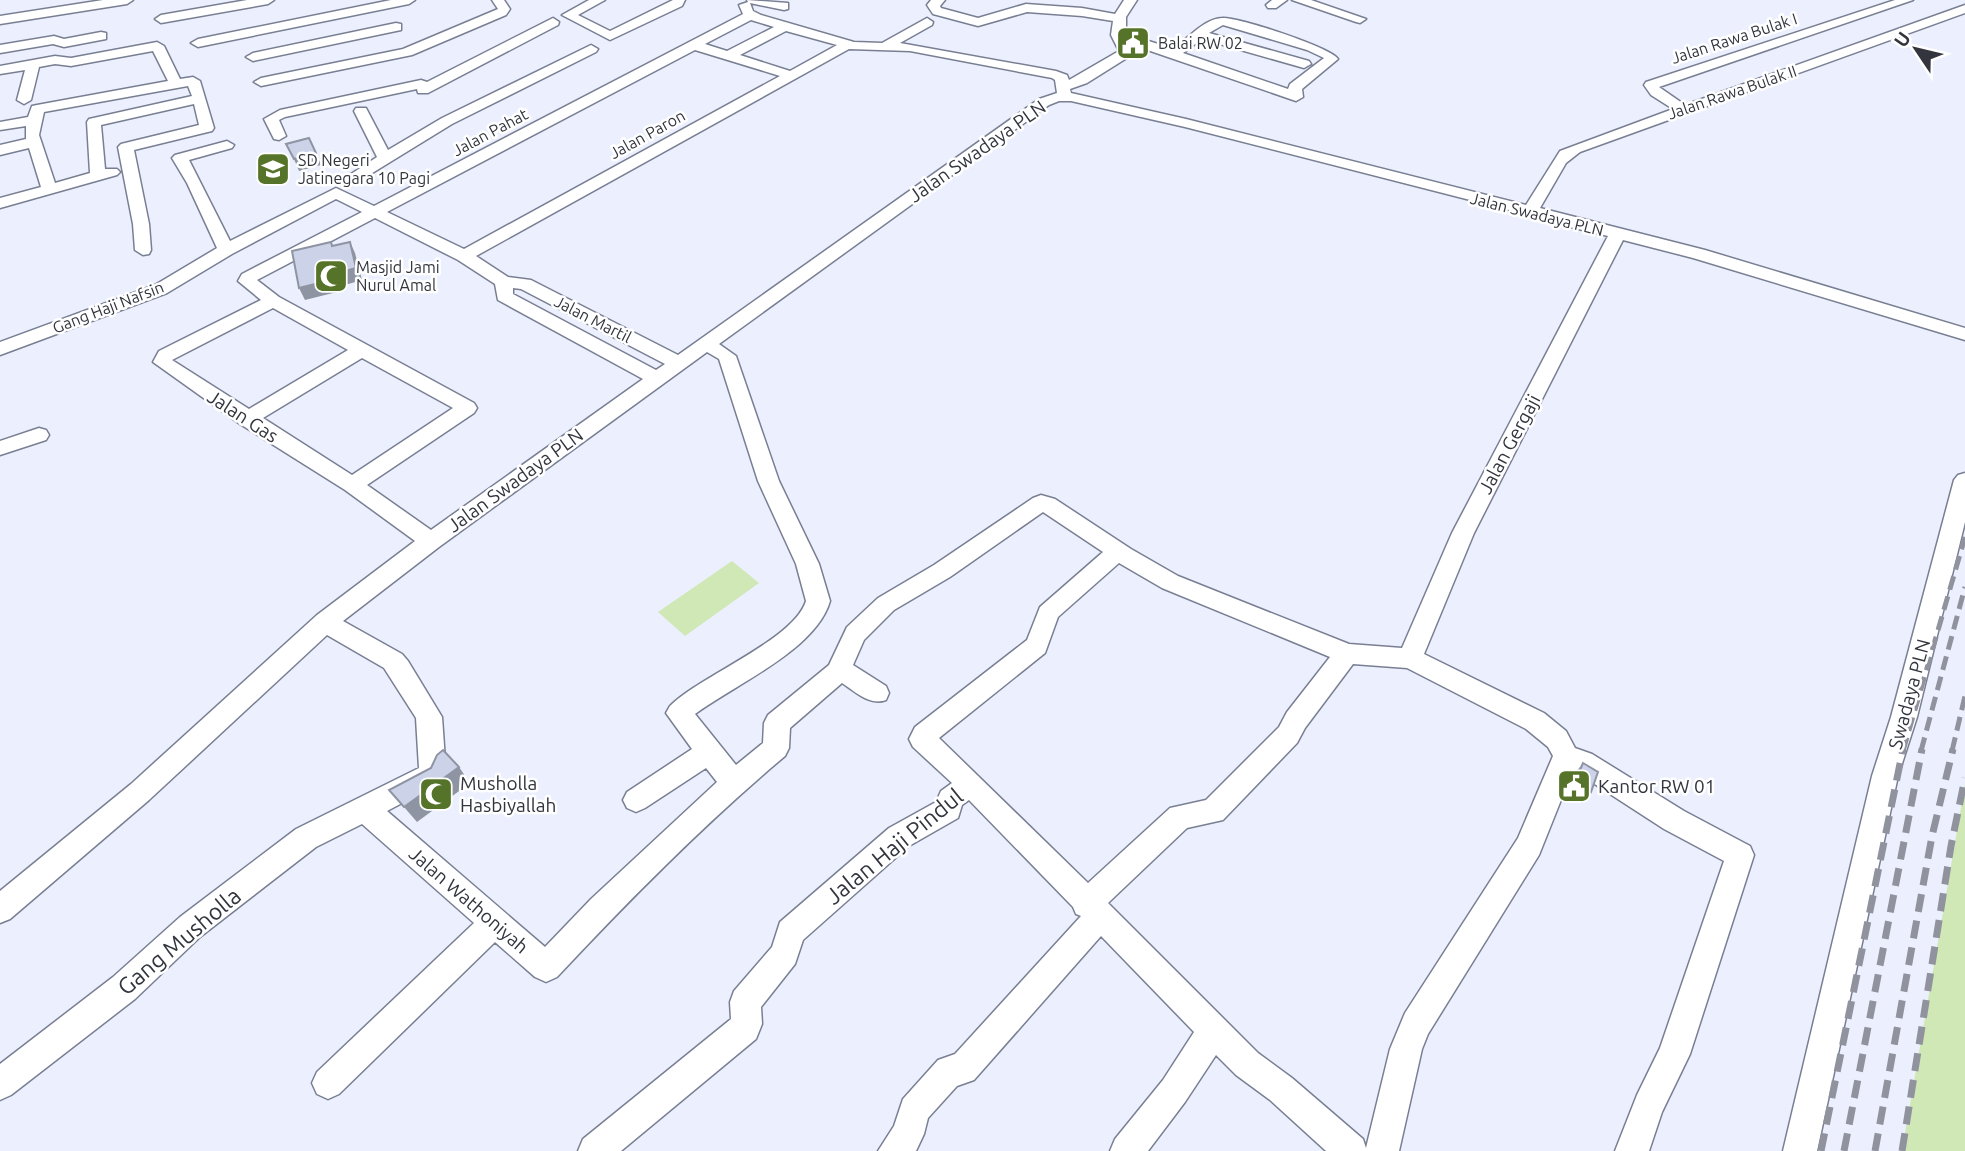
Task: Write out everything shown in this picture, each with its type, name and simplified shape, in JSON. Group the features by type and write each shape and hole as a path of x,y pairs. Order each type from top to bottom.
{"street":[{"path":"3,20 19,0"},
{"path":"3,20 127,0"},
{"path":"161,19 268,0"},
{"path":"198,43 383,2 409,0"},
{"path":"261,82 416,72 504,9 498,0"},
{"path":"594,1 568,16 610,36 678,4 680,0"},
{"path":"939,0 933,5 937,11 972,22 998,18 1021,9 1082,6 1121,19"},
{"path":"1064,91 1125,54 1126,50 1117,35 1121,10 1131,0"},
{"path":"1298,0 1360,19"},
{"name":"Jalan Rawa Bulak I","path":"1682,109 1656,93 1651,85 1907,0"},
{"path":"383,2 433,107 447,121"},
{"path":"751,5 784,6"},
{"name":"Jalan Swadaya PLN","path":"751,5 785,26 847,45 910,47 1053,74 1062,78 1064,91"},
{"name":"Jalan Pahat","path":"273,301 247,281 253,274 694,45 751,5"},
{"name":"Jalan Rawa Bulak II","path":"1529,213 1564,154 1682,109 1965,9"},
{"path":"1117,35 1295,95 1295,88 1331,60 1324,51 1223,21 1190,44 1171,53"},
{"path":"279,136 271,119 279,114 416,72 553,22"},
{"path":"885,46 927,22"},
{"path":"729,56 785,26"},
{"path":"253,57 396,27"},
{"path":"1200,35 1304,64"},
{"path":"1,59 51,40 64,43 101,36"},
{"path":"694,45 789,75"},
{"name":"Jalan Paron","path":"464,256 847,45"},
{"path":"1,59 33,64 61,60 69,63 157,46 176,84"},
{"path":"350,180 447,121 591,49"},
{"path":"24,100 33,64"},
{"path":"49,188 34,142 33,121 36,110 193,81 207,128 127,146 127,168 144,229 143,250"},
{"name":"Jalan Swadaya PLN","path":"0,909 140,792 325,622 431,541 1044,102 1064,91 1773,275 1965,334"},
{"path":"98,175 94,122 200,98"},
{"path":"361,111 384,157"},
{"path":"0,126 33,121"},
{"path":"0,150 34,142"},
{"path":"226,250 195,183 180,158 227,145"},
{"path":"0,203 127,168"},
{"name":"Jalan Martil","path":"336,193 464,256 504,282 524,284 679,363"},
{"name":"Gang Haji Nafsin","path":"0,349 161,289 226,250 336,193"},
{"name":"Jalan Gergaji","path":"1410,658 1462,533 1617,234"},
{"name":"Jalan Martil","path":"504,282 504,296 657,379"},
{"path":"273,301 467,408 352,485"},
{"name":"Jalan Gas","path":"273,301 163,359 162,362 352,485 431,541"},
{"path":"706,344 727,356 776,498 806,558 818,603 789,639 722,685 682,708 679,713 734,783 777,746 777,723 840,669 855,634 886,604 942,571 1038,504 1047,504 1118,552 1170,582 1347,654 1410,658 1535,721 1557,739 1566,756 1583,762 1674,820 1740,855 1674,1054 1648,1106 1632,1151"},
{"path":"247,419 361,351"},
{"path":"0,448 38,435"},
{"name":"Swadaya PLN","path":"1800,1151 1885,776 1965,480"},
{"name":"Jalan Haji Pindul","path":"595,1151 745,1028 745,1002 785,954 790,932 879,853 905,832 948,809 950,799 971,784 922,739 923,735 1037,646 1041,641 1048,613 1054,606 1118,552"},
{"path":"325,622 393,661 429,717 433,774 365,808"},
{"path":"895,1151 908,1134 911,1116 919,1103 949,1070 963,1069 1093,910 1180,817 1213,811 1288,735 1296,720 1347,654"},
{"path":"840,669 877,693"},
{"path":"636,800 709,751"},
{"path":"1381,1151 1406,1049 1416,1024 1529,846 1566,756"},
{"name":"Jalan Wathoniyah","path":"365,808 547,967 601,909 734,783"},
{"path":"971,784 1247,1064 1282,1089 1351,1151"},
{"name":"Gang Musholla","path":"0,1084 131,983 190,927 306,838 365,808"},
{"path":"328,1083 494,923"},
{"path":"1127,1151 1174,1091 1213,1031"}],"green space":[{"path":"732,561 759,583 685,636 658,612"},
{"path":"1965,784 1965,1151 1902,1151"}],"building":[{"path":"309,138 316,153 294,159 286,144"},
{"path":"331,242 332,246 350,242 356,268 338,273 339,278 299,288 292,251"},
{"path":"443,750 459,767 404,807 389,790 431,768 437,755"},
{"path":"1583,763 1598,772 1591,792 1574,784"}],"railway":[{"path":"1903,751 1965,537"},
{"path":"1921,751 1965,587"},
{"path":"1952,751 1965,696"},
{"path":"1821,1151 1903,749"},
{"path":"1844,1151 1922,749"},
{"path":"1875,1151 1932,836 1953,749"},
{"path":"1902,1151 1951,846 1965,778"}],"place":[{"name":"Balai RW 02","path":"1133,43"},
{"name":"SD Negeri Jatinegara 10 Pagi","path":"273,169"},
{"name":"Masjid Jami Nurul Amal","path":"331,276"},
{"name":"Kantor RW 01","path":"1574,786"},
{"name":"Musholla Hasbiyallah","path":"436,794"}]}
